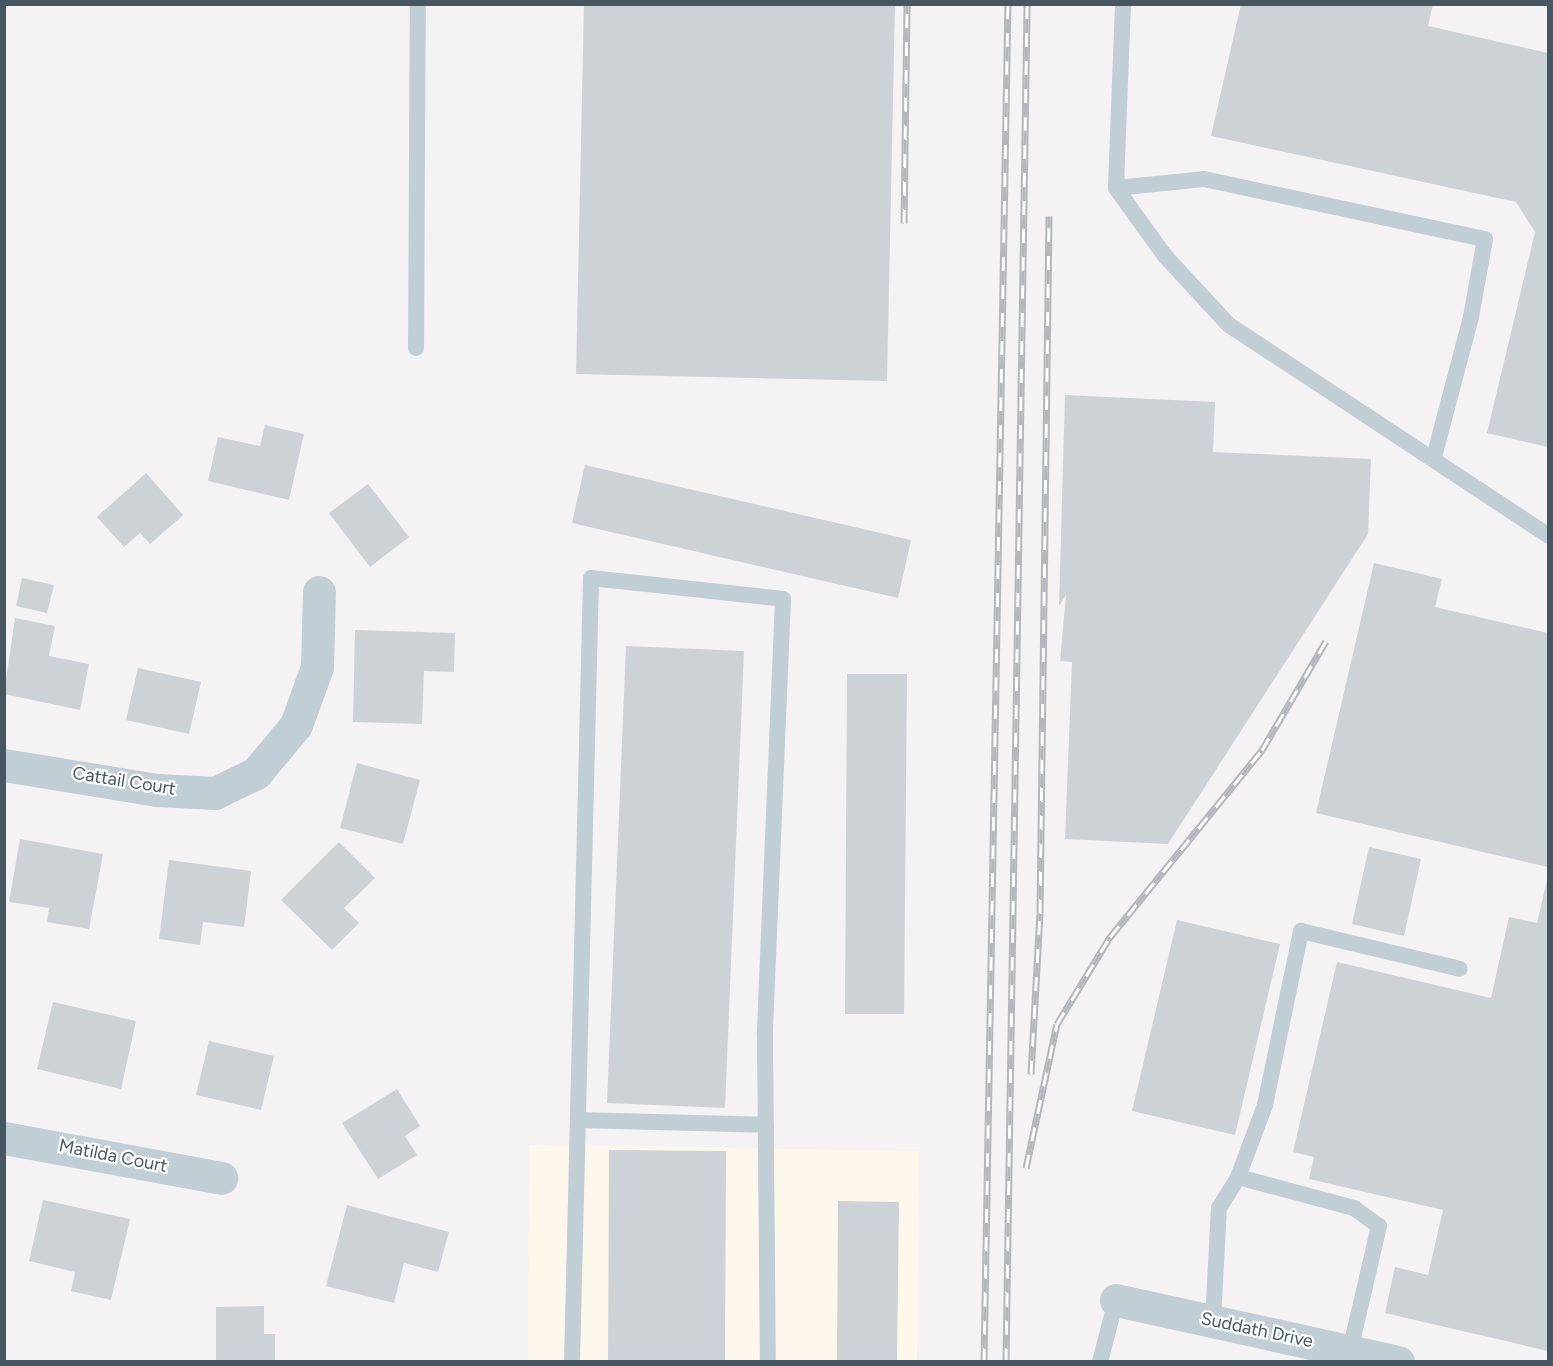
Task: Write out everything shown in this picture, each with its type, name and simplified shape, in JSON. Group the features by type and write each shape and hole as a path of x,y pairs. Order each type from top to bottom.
{"street":[{"name":"Cattail Court","path":"4,765 157,790 215,793 256,773 296,724 317,667 319,592"},
{"name":"Matilda Court","path":"4,1138 221,1178"},
{"name":"Suddath Drive","path":"1116,1300 1398,1362"}],"lane":[{"path":"416,348 418,4"},
{"path":"1123,4 1116,188 1165,256 1229,325 1434,457 1548,535"},
{"path":"1116,188 1204,179 1485,239 1471,317 1434,457"},
{"path":"572,1362 591,579 783,599 766,1125 768,1362"},
{"path":"1213,1321 1219,1208 1238,1177 1264,1105 1301,932 1460,969"},
{"path":"578,1120 766,1125"},
{"path":"1238,1177 1354,1208 1379,1226 1350,1351"},
{"path":"1100,1362 1116,1300"}],"shaded area":[{"path":"529,1145 919,1151 917,1361 528,1362"}],"building":[{"path":"584,4 895,4 887,381 576,374"},
{"path":"1241,4 1433,4 1428,26 1548,53 1548,447 1487,433 1535,232 1516,202 1211,136"},
{"path":"1065,395 1215,402 1213,452 1371,459 1368,534 1168,844 1065,839 1072,662 1060,661 1066,595 1059,606"},
{"path":"265,425 304,434 289,500 208,481 218,437 260,446"},
{"path":"585,465 911,540 898,598 572,523"},
{"path":"146,473 183,515 150,544 140,533 124,547 97,517"},
{"path":"368,484 409,537 370,567 329,513"},
{"path":"1374,563 1442,579 1435,607 1548,633 1548,867 1316,813"},
{"path":"22,578 54,585 47,613 16,606"},
{"path":"15,618 55,626 49,656 89,664 80,710 4,694"},
{"path":"355,630 455,633 454,672 424,671 422,724 353,722"},
{"path":"626,646 744,651 725,1108 607,1103"},
{"path":"138,668 201,682 189,734 126,720"},
{"path":"847,674 907,674 904,1014 845,1014"},
{"path":"357,763 420,780 403,844 340,828"},
{"path":"20,839 103,854 89,929 47,922 49,908 9,902"},
{"path":"339,842 375,878 344,908 359,923 332,950 281,900"},
{"path":"1369,847 1421,859 1404,936 1352,924"},
{"path":"169,860 251,871 244,927 203,922 200,945 159,939"},
{"path":"1548,876 1548,1351 1385,1313 1395,1267 1428,1275 1443,1210 1309,1179 1314,1157 1293,1152 1337,962 1491,998 1509,917 1537,923"},
{"path":"1177,920 1280,944 1235,1135 1132,1111"},
{"path":"53,1002 136,1021 121,1089 37,1069"},
{"path":"209,1041 274,1056 261,1110 196,1095"},
{"path":"397,1089 420,1126 405,1136 417,1155 378,1179 342,1123"},
{"path":"609,1150 726,1151 725,1362 608,1362"},
{"path":"43,1200 130,1219 111,1300 71,1291 75,1272 29,1261"},
{"path":"838,1201 899,1202 897,1362 837,1362"},
{"path":"347,1205 449,1232 438,1272 404,1263 394,1303 326,1286"},
{"path":"264,1306 264,1334 275,1334 275,1362 216,1362 216,1307"}],"railway":[{"path":"904,223 907,4"},
{"path":"984,1362 1008,4"},
{"path":"1006,1362 1027,4"},
{"path":"1031,1074 1040,913 1049,216"},
{"path":"1026,1168 1057,1024 1110,937 1262,750 1326,641"}]}
